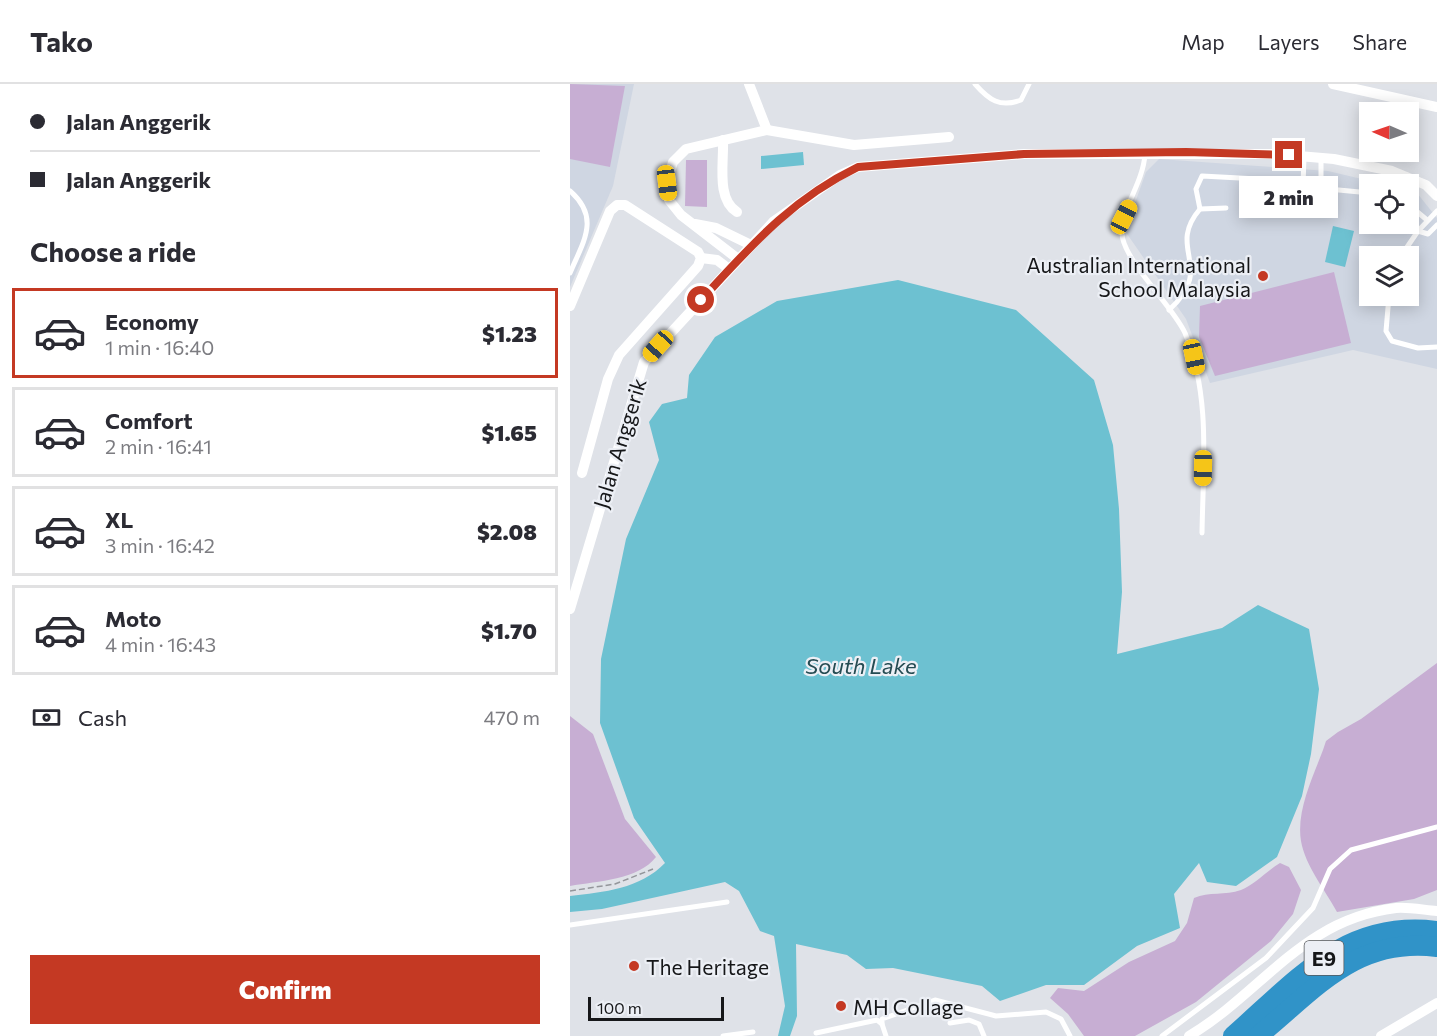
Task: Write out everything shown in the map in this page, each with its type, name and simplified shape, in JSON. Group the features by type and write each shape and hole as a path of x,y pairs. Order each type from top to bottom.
{"highway":[{"name":"E9","path":"1233,1036 1326,956 1345,944 1399,928 1437,931"},
{"name":"E9","path":"1258,1036 1336,971 1360,957 1385,947 1437,947"}],"street":[{"path":"749,84 767,130"},
{"path":"1333,84 1437,107"},
{"path":"738,259 711,241 695,224 681,215 669,200 667,183 673,162 686,149 767,130 854,145 949,137"},
{"path":"723,140 724,195 727,206 737,212"},
{"name":"Jalan Anggerik","path":"570,609 644,362 774,221 840,175 858,167 1024,154 1253,153 1321,158 1392,171 1426,185 1437,196"},
{"path":"570,306 610,211 617,205 626,205 698,252 701,258 698,266 619,355 608,379 582,473"},
{"path":"695,224 716,228 751,245"},
{"path":"701,258 717,260 729,268"},
{"path":"1189,1036 1212,1022 1307,940 1365,915 1397,908 1437,911"},
{"path":"1382,1036 1437,1003"}],"lane":[{"path":"975,84 985,96 997,103 1010,104 1021,100 1029,84"},
{"path":"1146,153 1144,170 1124,217 1122,235 1130,254 1183,330 1194,357 1201,391 1203,424 1202,533"},
{"path":"1300,186 1304,157"},
{"path":"1321,158 1321,187"},
{"path":"1169,310 1187,292 1191,281 1187,229 1200,209 1196,189 1202,176 1280,180 1300,186 1359,192"},
{"path":"1251,203 1280,197 1300,186"},
{"path":"570,191 583,207 588,228 570,273"},
{"path":"1200,209 1226,208"},
{"path":"1419,230 1437,211"},
{"path":"1419,213 1428,220"},
{"path":"1419,231 1425,234 1436,229"},
{"path":"1388,306 1386,331 1392,341 1418,348 1437,347"},
{"path":"1161,1036 1266,958 1313,908 1330,869 1351,850 1437,827"},
{"path":"570,925 727,902"},
{"path":"886,1036 882,1019 935,1000 996,1016 1046,1012 1061,1019 1070,1036"},
{"path":"816,1034 862,1022 877,1020 882,1024"},
{"path":"950,1023 969,1020 979,1024 984,1036"},
{"path":"723,1036 753,1032"}],"path":[{"path":"570,891 615,884 653,869"}],"shaded area":[{"path":"570,84 634,84 613,186 570,287"},
{"path":"570,84 625,86 610,167 570,159"},
{"name":"Australian International School Malaysia","path":"1159,159 1328,171 1359,178 1359,234 1419,234 1419,196 1437,218 1437,369 1353,350 1210,383 1186,319 1125,231 1146,172"},
{"path":"686,160 707,160 707,207 685,206"},
{"path":"1334,272 1351,343 1215,376 1199,337 1200,306"},
{"path":"1437,663 1437,890 1414,899 1337,912 1307,859 1300,830 1306,794 1326,741 1361,719"},
{"path":"570,716 593,734 625,819 656,857 639,871 628,875 570,886"},
{"path":"1280,863 1289,867 1301,890 1293,914 1271,941 1196,1002 1135,1036 1084,1036 1068,1014 1050,998 1058,988 1084,991 1129,962 1175,941 1187,923 1194,898 1241,890"}],"water":[{"path":"803,152 804,165 761,169 761,156"},
{"path":"1333,226 1354,231 1345,267 1325,262"},
{"name":"South Lake","path":"898,280 1016,310 1094,380 1113,445 1119,509 1122,592 1117,654 1222,628 1258,605 1309,629 1319,689 1311,754 1302,796 1277,857 1236,886 1207,882 1199,863 1174,894 1180,928 1137,946 1084,985 1046,985 1000,1001 982,986 893,968 866,969 847,955 796,944 797,1016 790,1036 778,1036 785,1006 774,936 760,931 739,891 725,882 602,909 570,912 570,896 608,891 633,884 655,872 665,863 634,818 600,723 601,659 626,539 659,460 649,422 662,404 687,398 689,375 715,337 777,301"}],"place":[{"name":"Australian International School Malaysia","path":"1263,276"},
{"name":"The Heritage","path":"634,966"},
{"name":"MH Collage","path":"841,1006"}],"route":[{"path":"701,300 774,221 840,175 858,167 1024,154 1186,152 1289,155"}]}
